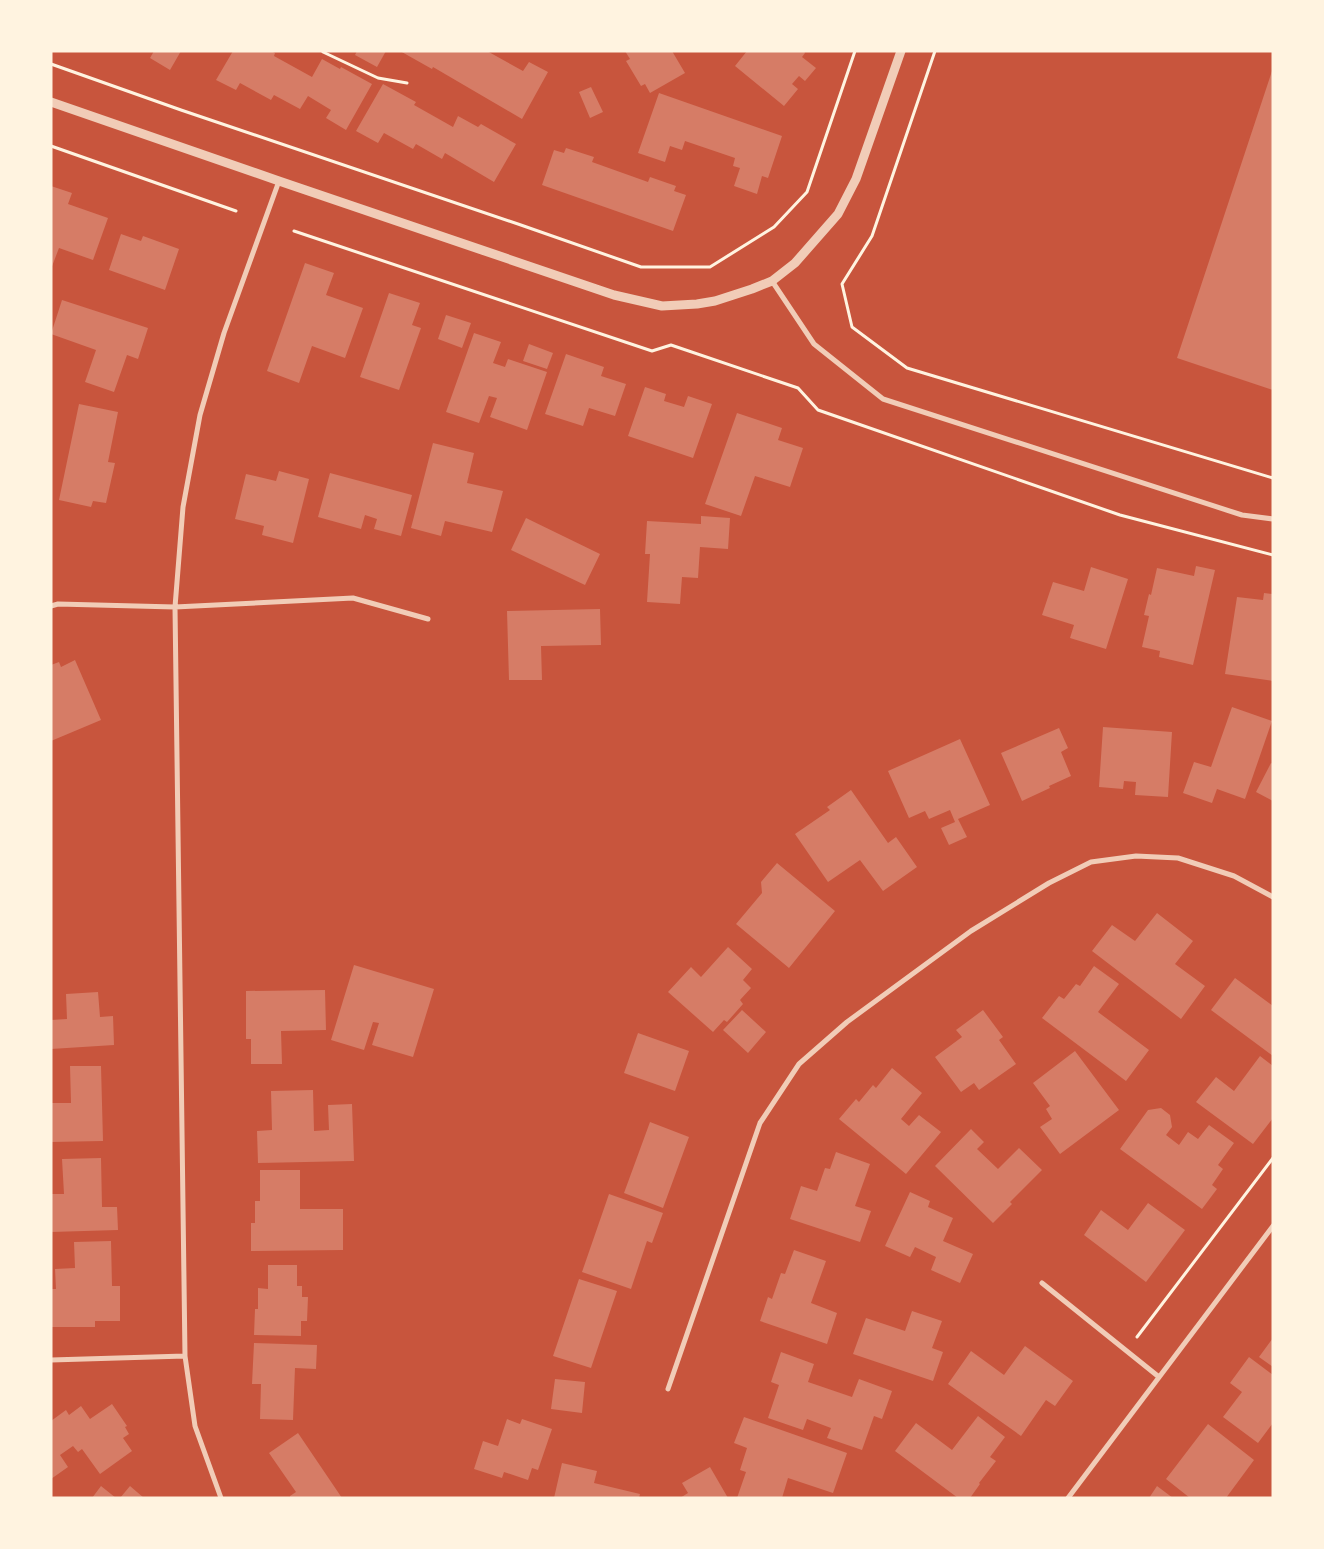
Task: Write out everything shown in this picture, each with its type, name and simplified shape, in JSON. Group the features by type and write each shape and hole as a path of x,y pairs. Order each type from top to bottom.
{"street":[{"path":"51,102 614,295 662,306 697,304 715,301 772,281 795,263 838,214 856,179 901,51"},
{"path":"221,1498 194,1426 185,1356 175,607 183,508 200,415 224,334 279,181"},
{"path":"772,281 814,344 883,399 1242,515 1273,519"},
{"path":"51,606 58,604 175,607 353,598 428,618"},
{"path":"668,1389 760,1123 799,1064 847,1022 971,931 1049,883 1091,862 1136,856 1178,858 1234,876 1273,897"},
{"path":"1068,1498 1273,1226"},
{"path":"1042,1283 1159,1377"},
{"path":"51,1360 185,1356"}],"path":[{"path":"51,64 641,267 710,267 774,227 807,192 855,51"},
{"path":"935,51 872,236 842,284 852,327 906,368 1273,478"},
{"path":"323,52 378,78 406,83"},
{"path":"51,146 236,212"},
{"path":"294,231 652,351 671,346 680,348 798,388 818,410 1120,515 1273,555"},
{"path":"1127,1351 1273,1158"}],"building":[{"path":"154,51 181,51 170,70 150,58"},
{"path":"233,51 271,51 275,53 274,56 312,77 322,59 372,84 346,130 326,118 331,110 308,96 300,109 274,95 271,100 240,83 236,90 216,80"},
{"path":"357,51 386,51 377,67 355,55"},
{"path":"400,51 487,51 523,71 529,62 548,72 522,119 433,67 432,69"},
{"path":"625,51 672,51 685,73 650,93 645,84 641,86 626,61 630,59"},
{"path":"747,51 804,51 805,53 802,57 816,68 805,81 799,76 792,84 798,89 784,106 735,66"},
{"path":"1273,71 1273,390 1177,358"},
{"path":"383,84 416,102 414,105 453,127 458,116 478,127 481,124 516,144 494,182 445,153 442,159 416,144 413,149 384,133 378,143 356,131"},
{"path":"591,87 603,112 590,118 579,92"},
{"path":"659,93 782,136 768,178 762,176 757,194 734,186 740,168 733,166 735,158 685,141 682,150 670,146 665,162 638,153"},
{"path":"566,148 594,157 592,162 648,182 650,177 676,186 674,191 686,195 673,231 542,185 554,150 564,153"},
{"path":"51,186 72,193 68,204 108,218 93,260 59,248 51,269"},
{"path":"121,234 141,241 143,236 179,249 165,290 109,270"},
{"path":"305,263 334,273 326,295 363,308 345,358 312,346 299,383 267,371"},
{"path":"389,293 420,303 412,325 421,328 399,390 360,377"},
{"path":"62,300 148,328 138,359 127,355 114,392 85,382 96,350 51,334"},
{"path":"446,315 471,323 462,348 438,339"},
{"path":"474,333 501,342 493,363 505,367 508,359 547,372 527,430 490,417 497,398 489,396 479,423 446,412"},
{"path":"529,344 553,353 547,369 523,361"},
{"path":"566,354 604,367 601,376 626,384 615,416 589,408 583,426 545,414"},
{"path":"645,387 666,394 664,401 684,407 688,396 712,404 693,458 628,436"},
{"path":"79,404 118,412 108,462 115,463 106,503 93,501 91,507 59,500"},
{"path":"737,413 782,428 778,440 803,448 790,487 755,476 741,516 705,504"},
{"path":"433,443 474,453 467,483 503,491 492,532 445,521 441,536 411,528"},
{"path":"279,471 309,479 293,543 262,535 264,526 235,519 246,474 276,481"},
{"path":"330,473 412,495 401,536 374,529 377,519 365,515 361,529 318,517"},
{"path":"701,516 730,518 728,549 700,547 698,578 682,577 680,604 647,602 650,554 645,554 647,521 701,524"},
{"path":"526,518 600,554 585,585 511,550"},
{"path":"1196,566 1215,570 1193,665 1159,657 1160,651 1142,647 1149,616 1144,615 1157,568 1194,576"},
{"path":"1091,567 1128,579 1106,649 1070,638 1074,625 1042,615 1053,582 1084,591"},
{"path":"1264,593 1273,594 1273,681 1225,674 1237,597 1263,600"},
{"path":"600,609 601,645 541,646 542,680 509,680 507,611"},
{"path":"75,660 101,720 51,741 51,665 59,662 61,667"},
{"path":"1232,707 1272,721 1245,799 1217,789 1212,803 1183,793 1194,762 1211,767"},
{"path":"1103,727 1172,732 1168,797 1135,795 1136,782 1124,781 1123,789 1099,787"},
{"path":"1059,728 1068,748 1061,752 1071,776 1022,801 1001,753"},
{"path":"960,739 990,805 958,819 967,837 949,845 941,828 955,822 950,810 929,819 925,811 909,818 888,771"},
{"path":"1271,763 1273,764 1273,801 1256,792"},
{"path":"851,790 888,843 896,837 917,867 883,891 860,860 828,882 795,834 830,810 827,807"},
{"path":"777,863 835,911 789,968 736,924 762,893 761,882"},
{"path":"1157,913 1193,941 1175,964 1205,986 1181,1019 1092,951 1112,925 1135,941"},
{"path":"728,947 752,969 743,980 751,988 740,1000 743,1004 727,1022 724,1020 713,1032 668,992 691,967 701,977"},
{"path":"354,965 434,989 413,1057 372,1045 379,1023 373,1022 364,1050 331,1040"},
{"path":"1094,966 1119,984 1098,1012 1149,1050 1126,1081 1042,1018 1059,996 1064,999 1076,984 1080,986"},
{"path":"1235,978 1273,1006 1273,1056 1211,1010"},
{"path":"325,990 326,1030 281,1031 282,1064 251,1064 251,1039 246,1039 246,991"},
{"path":"98,992 100,1017 113,1016 114,1045 51,1049 51,1020 67,1019 66,994"},
{"path":"742,1010 766,1032 748,1053 723,1030"},
{"path":"983,1010 1003,1037 999,1040 1016,1064 979,1090 974,1083 961,1092 935,1057 962,1037 956,1030"},
{"path":"638,1033 689,1051 675,1091 624,1073"},
{"path":"1075,1051 1119,1110 1060,1154 1040,1127 1052,1119 1046,1109 1050,1106 1033,1083"},
{"path":"1260,1056 1273,1066 1273,1118 1253,1144 1196,1102 1216,1077 1234,1091"},
{"path":"70,1066 101,1066 103,1141 51,1142 51,1103 71,1103"},
{"path":"892,1068 922,1093 901,1119 909,1126 919,1115 941,1132 906,1174 839,1119 856,1099 859,1102 873,1085 876,1088"},
{"path":"313,1090 314,1131 329,1130 328,1105 352,1104 354,1161 258,1163 257,1131 272,1130 271,1091"},
{"path":"1161,1108 1170,1115 1172,1127 1166,1135 1179,1145 1188,1132 1198,1139 1209,1125 1234,1143 1218,1165 1223,1169 1212,1185 1217,1189 1202,1209 1120,1149 1148,1110"},
{"path":"650,1122 689,1137 663,1208 624,1193"},
{"path":"971,1129 984,1142 977,1149 998,1169 1019,1148 1042,1170 1010,1202 1012,1204 993,1223 935,1166"},
{"path":"836,1152 870,1164 855,1206 871,1211 860,1242 790,1219 801,1186 817,1191 825,1168 830,1169"},
{"path":"101,1158 102,1207 117,1207 118,1230 51,1232 51,1194 64,1194 62,1159"},
{"path":"260,1170 300,1170 300,1209 343,1209 343,1250 251,1251 251,1223 255,1223 255,1201 260,1201"},
{"path":"910,1192 930,1201 928,1207 953,1218 943,1241 973,1254 960,1283 931,1270 936,1257 915,1247 910,1257 885,1246"},
{"path":"609,1194 663,1213 652,1243 647,1241 631,1289 582,1272"},
{"path":"1148,1203 1185,1230 1146,1282 1084,1235 1101,1210 1128,1230"},
{"path":"111,1241 112,1286 120,1286 120,1321 95,1321 95,1327 51,1327 51,1289 56,1289 55,1269 75,1268 74,1242"},
{"path":"794,1250 826,1261 811,1303 837,1313 827,1344 760,1321 768,1297 772,1299 781,1273 785,1274"},
{"path":"268,1265 297,1265 297,1286 302,1286 302,1297 308,1297 307,1321 301,1321 301,1336 254,1335 255,1309 258,1309 258,1288 268,1289"},
{"path":"579,1279 617,1291 591,1368 553,1356"},
{"path":"912,1311 942,1321 932,1348 943,1352 933,1381 853,1354 866,1318 905,1331"},
{"path":"1273,1338 1273,1367 1259,1357"},
{"path":"254,1343 317,1345 316,1369 295,1368 293,1420 260,1419 261,1384 252,1384"},
{"path":"1025,1346 1073,1381 1055,1406 1046,1400 1021,1436 948,1384 971,1351 1004,1375"},
{"path":"781,1352 814,1364 808,1382 852,1397 859,1379 892,1391 882,1419 874,1416 862,1450 827,1438 831,1428 807,1419 803,1430 768,1418 779,1385 771,1382"},
{"path":"1249,1357 1273,1375 1273,1423 1258,1443 1223,1417 1242,1392 1230,1383"},
{"path":"555,1379 585,1382 582,1413 551,1409"},
{"path":"112,1404 127,1426 125,1427 129,1434 123,1438 132,1451 100,1474 82,1449 78,1452 73,1446 60,1455 68,1467 51,1479 51,1421 66,1410 69,1415 81,1406 90,1419"},
{"path":"978,1416 1005,1437 990,1457 996,1461 970,1498 958,1498 895,1451 916,1423 952,1450"},
{"path":"744,1417 847,1453 833,1493 788,1478 782,1498 737,1498 746,1472 740,1470 747,1448 734,1443"},
{"path":"507,1419 520,1424 522,1419 552,1429 538,1470 532,1468 528,1480 504,1472 502,1478 474,1469 483,1441 498,1446"},
{"path":"1208,1424 1254,1460 1226,1498 1190,1498 1166,1479"},
{"path":"298,1433 342,1498 290,1498 296,1492 269,1453"},
{"path":"562,1463 597,1471 594,1483 640,1494 639,1498 554,1498"},
{"path":"710,1467 728,1498 680,1498 688,1493 682,1483"},
{"path":"101,1486 116,1498 92,1498"},
{"path":"130,1486 144,1498 120,1498"},
{"path":"1157,1486 1173,1498 1149,1498"}]}
